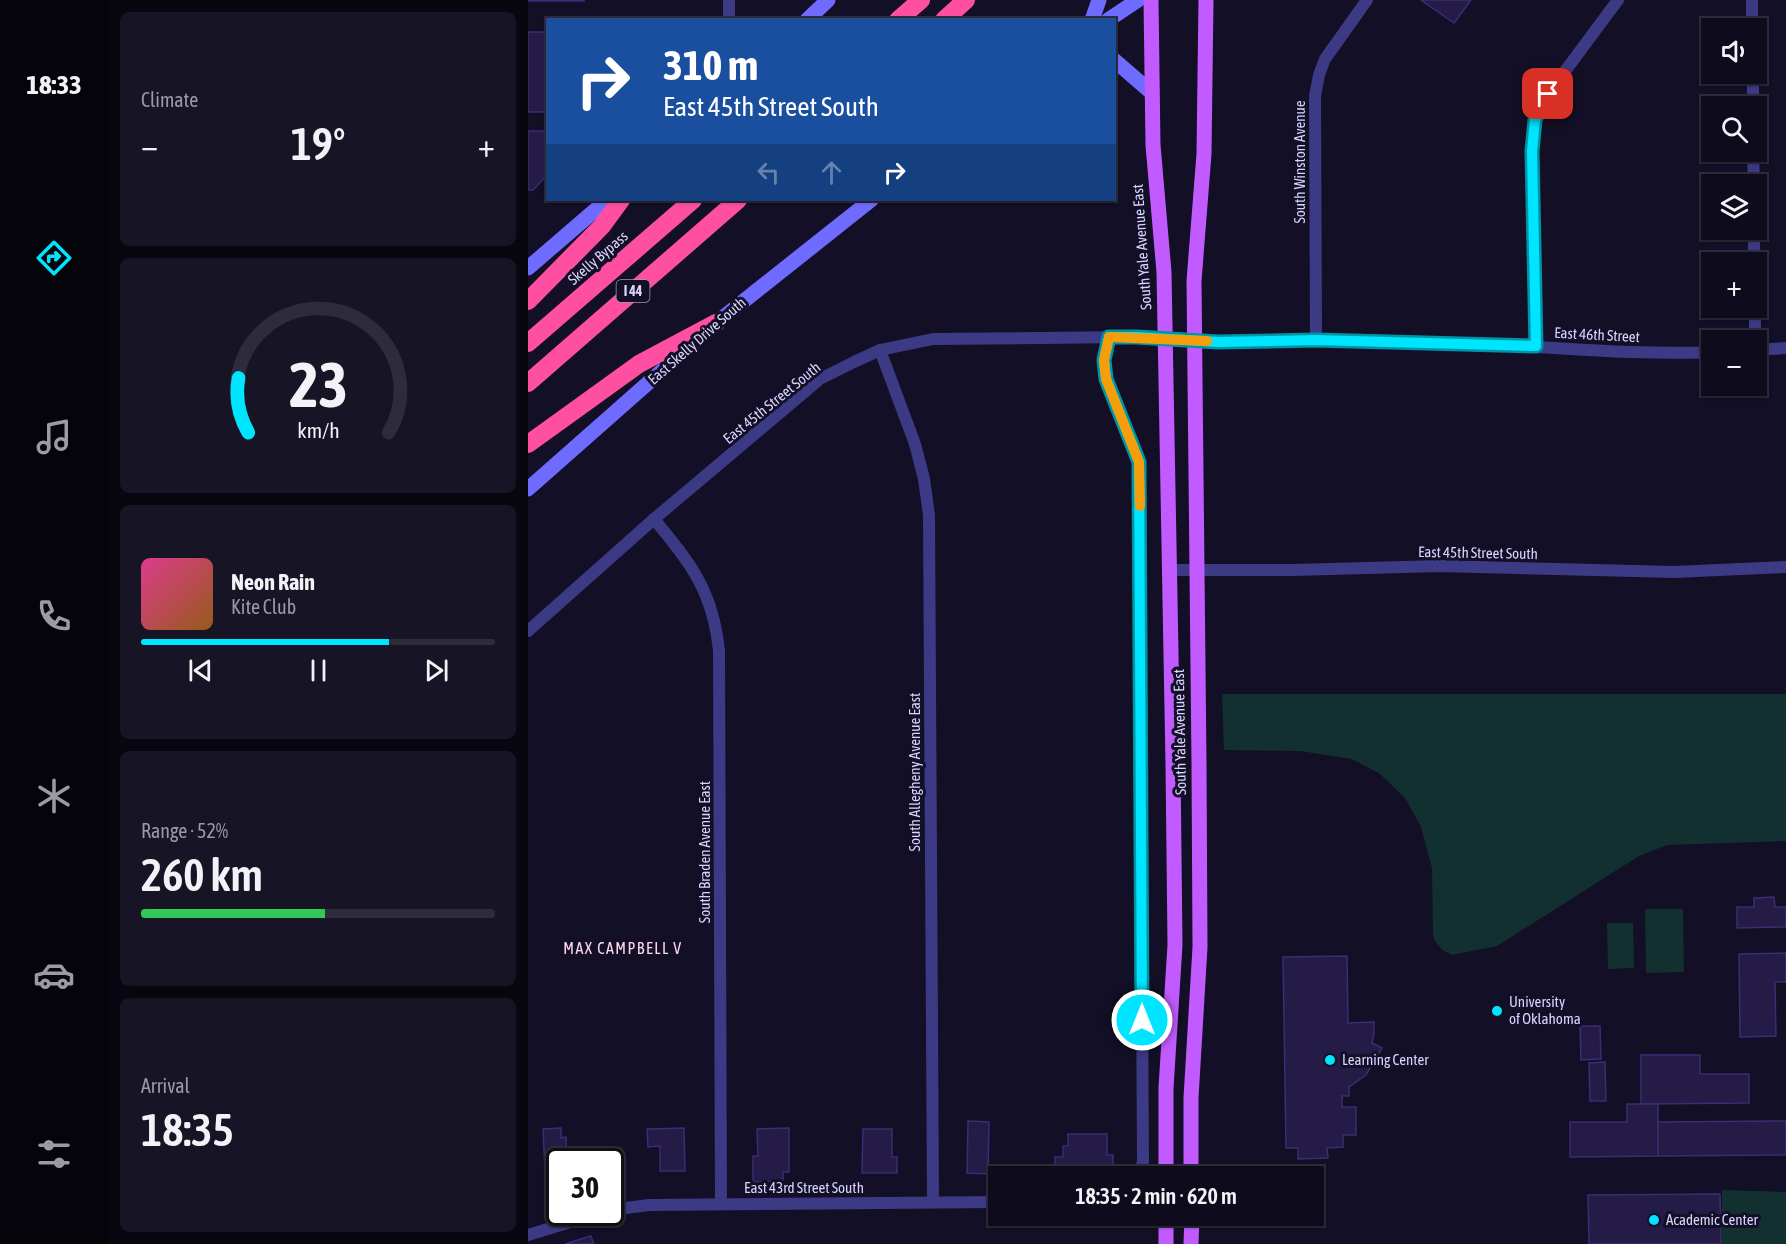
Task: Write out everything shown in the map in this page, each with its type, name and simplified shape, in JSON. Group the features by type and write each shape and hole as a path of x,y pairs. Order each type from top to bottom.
{"highway":[{"path":"900,18 921,0"},
{"path":"946,18 966,0"},
{"path":"528,302 602,226 620,201"},
{"name":"Skelly Bypass","path":"528,344 692,201"},
{"name":"I 44","path":"528,383 737,201"},
{"path":"528,444 639,364 716,323"}],"main road":[{"path":"809,18 828,0"},
{"path":"1093,18 1099,0"},
{"path":"1111,18 1138,0"},
{"name":"South Yale Avenue East","path":"1151,0 1152,145 1164,272 1166,339 1173,764 1175,945 1166,1088 1166,1166"},
{"name":"South Yale Avenue East","path":"1191,1166 1191,1098 1200,947 1193,340 1195,246 1205,129 1206,0"},
{"path":"1116,62 1151,92"},
{"path":"528,268 606,201"},
{"name":"East Skelly Drive South","path":"528,489 716,323 870,201"},
{"path":"1166,339 1193,340"},
{"path":"1173,764 1199,763"},
{"path":"1166,1226 1167,1244"},
{"path":"1191,1244 1192,1226"}],"street":[{"path":"729,0 729,18"},
{"name":"South Winston Avenue","path":"1316,340 1315,96 1325,59 1367,0"},
{"path":"1536,346 1532,151 1535,120 1548,94 1618,0"},
{"path":"1752,0 1752,18"},
{"path":"1109,337 1104,360 1106,379 1136,452 1140,474 1142,1166"},
{"name":"East 45th Street South","path":"528,631 654,519 820,379 880,350 933,339 1109,337 1166,339"},
{"name":"East 46th Street","path":"1193,340 1234,342 1316,340 1536,346 1624,353 1701,352"},
{"path":"1767,349 1786,348"},
{"name":"South Allegheny Avenue East","path":"880,350 915,444 924,479 929,515 933,1202"},
{"name":"South Braden Avenue East","path":"654,519 696,573 705,590 717,630 719,651 721,1204"},
{"name":"East 45th Street South","path":"1169,570 1293,570 1440,566 1674,572 1786,567"},
{"name":"East 43rd Street South","path":"624,1208 650,1205 988,1202"},
{"path":"528,1235 557,1226"}],"green space":[{"path":"1222,694 1786,694 1786,841 1667,845 1639,856 1497,946 1452,955 1442,950 1435,941 1432,868 1421,827 1405,798 1380,774 1352,759 1300,751 1224,750"},
{"path":"1645,909 1683,909 1684,972 1646,973"},
{"path":"1607,923 1633,923 1634,968 1608,969"},
{"path":"1722,1190 1786,1192 1786,1244 1722,1244"}],"building":[{"path":"584,0 584,1 528,1"},
{"path":"1421,0 1471,0 1454,23"},
{"path":"528,32 546,32 546,112 528,112"},
{"path":"528,131 546,131 546,176 533,190 528,190"},
{"path":"1774,897 1775,907 1786,907 1786,927 1737,928 1737,907 1754,907 1754,898"},
{"path":"1786,953 1786,982 1775,982 1776,1036 1740,1037 1739,954"},
{"name":"Learning Center","path":"1347,956 1348,1023 1374,1022 1372,1043 1382,1048 1366,1075 1349,1087 1349,1096 1342,1096 1342,1107 1356,1107 1356,1135 1343,1135 1343,1147 1327,1148 1328,1158 1298,1159 1298,1148 1286,1148 1283,957"},
{"path":"1580,1026 1600,1026 1601,1059 1581,1060"},
{"path":"1641,1055 1700,1055 1700,1074 1749,1074 1749,1103 1641,1104"},
{"path":"1605,1062 1606,1101 1590,1101 1589,1063"},
{"path":"1627,1104 1658,1104 1658,1156 1570,1157 1570,1122 1627,1122"},
{"path":"968,1121 989,1122 988,1174 967,1173"},
{"path":"1786,1121 1786,1155 1658,1156 1658,1122"},
{"path":"561,1128 561,1138 566,1137 566,1148 546,1148 546,1191 543,1129"},
{"path":"684,1128 685,1171 660,1171 660,1146 648,1147 647,1129"},
{"path":"789,1128 789,1172 783,1172 783,1181 753,1182 753,1156 758,1156 757,1129"},
{"path":"863,1129 892,1129 892,1157 897,1157 897,1173 862,1173"},
{"path":"1068,1134 1107,1134 1107,1155 1113,1155 1113,1166 1055,1166 1055,1157 1063,1157 1063,1146 1068,1146"},
{"name":"Academic Center","path":"1720,1194 1721,1244 1589,1244 1588,1195"},
{"path":"591,1236 594,1244 565,1244"}],"slow traffic":[{"path":"1140,506 1139,462 1106,379 1104,360 1109,337 1207,341"}],"place":[{"name":"University of Oklahoma","path":"1497,1011"},
{"name":"Learning Center","path":"1330,1060"},
{"name":"Academic Center","path":"1654,1220"}],"district":[{"name":"MAX CAMPBELL V","path":"623,948"}],"route":[{"path":"1142,1020 1139,462 1106,379 1104,360 1109,337 1218,342 1316,340 1536,346 1532,151 1535,120 1548,94"}]}
